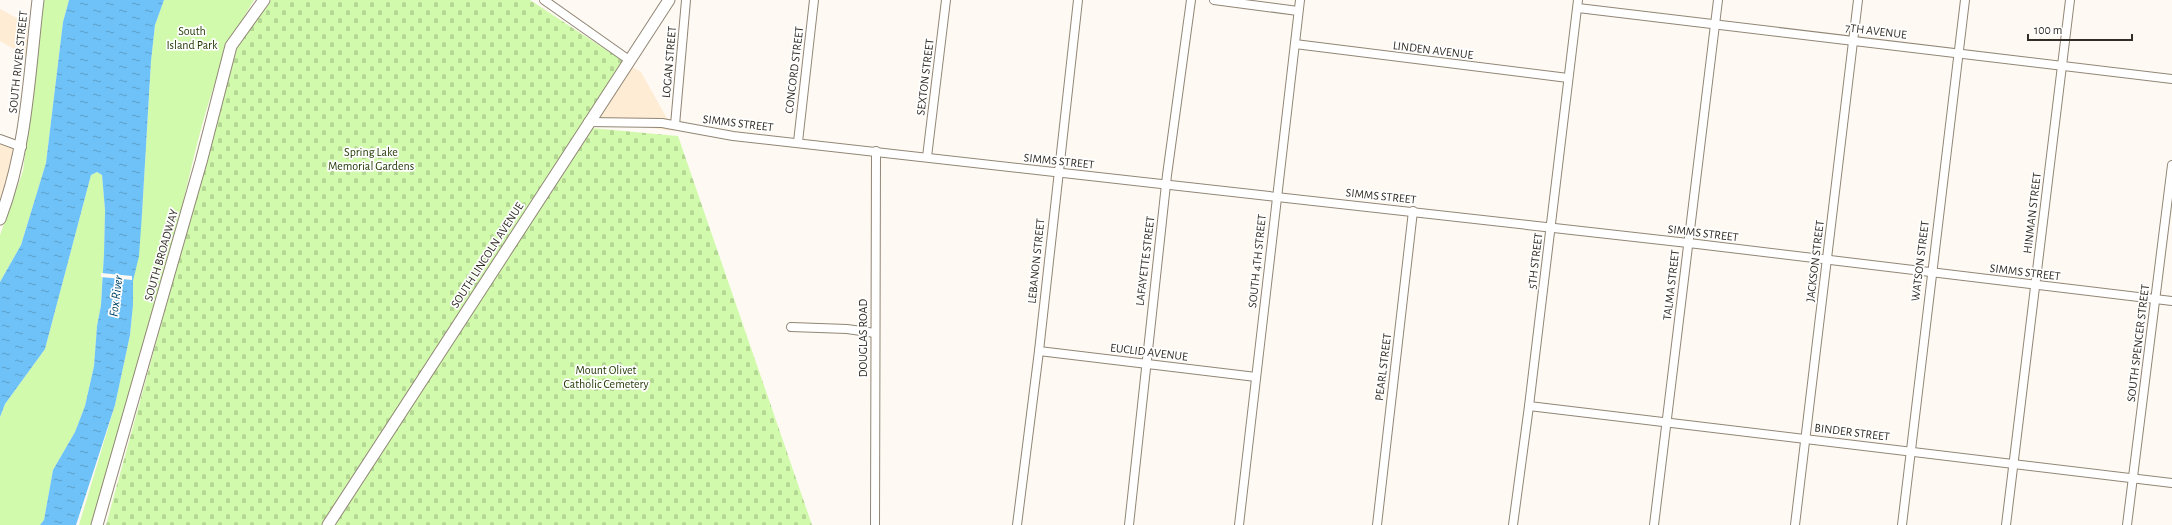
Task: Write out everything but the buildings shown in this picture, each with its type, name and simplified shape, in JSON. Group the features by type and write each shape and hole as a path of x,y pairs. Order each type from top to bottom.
{"street":[{"name":"SOUTH RIVER STREET","path":"0,219 10,193 22,147 38,0"},
{"name":"SOUTH BROADWAY","path":"97,525 201,162 231,46 264,0"},
{"path":"544,0 629,60"},
{"name":"SOUTH LINCOLN AVENUE","path":"328,525 588,122 669,0"},
{"name":"LOGAN STREET","path":"675,125 686,0"},
{"name":"CONCORD STREET","path":"798,142 814,0"},
{"name":"SEXTON STREET","path":"927,158 946,0"},
{"name":"LEBANON STREET","path":"1017,525 1039,352 1057,172 1078,0"},
{"name":"LAFAYETTE STREET","path":"1129,525 1145,364 1166,184 1191,0"},
{"path":"1214,0 1298,11"},
{"name":"SOUTH 4TH STREET","path":"1239,525 1276,196 1300,0"},
{"name":"TALMA STREET","path":"1654,525 1718,0"},
{"name":"JACKSON STREET","path":"1795,525 1858,0"},
{"name":"WATSON STREET","path":"1902,525 1931,273 1965,0"},
{"name":"HINMAN STREET","path":"2006,525 2070,0"},
{"name":"7TH AVENUE","path":"1578,4 1716,24 2172,79"},
{"name":"5TH STREET","path":"1513,525 1578,4"},
{"name":"LINDEN AVENUE","path":"1295,44 1568,78"},
{"name":"SIMMS STREET","path":"588,122 675,125 733,136 1276,196 2172,302"},
{"path":"0,139 22,147"},
{"name":"DOUGLAS ROAD","path":"875,525 876,151"},
{"name":"SOUTH SPENCER STREET","path":"2127,525 2172,165"},
{"name":"PEARL STREET","path":"1377,525 1414,212"},
{"path":"791,327 847,329 875,333"},
{"name":"EUCLID AVENUE","path":"1039,352 1256,377"},
{"name":"BINDER STREET","path":"1529,406 1805,438 2172,484"}],"shaded area":[{"path":"0,9 28,24 26,56 0,41"},
{"path":"629,65 641,72 674,131 592,120"},
{"path":"0,140 20,148 0,210"}],"green space":[{"path":"44,0 69,0 63,22 46,163 21,245 0,282 0,235 23,171"},
{"name":"South Island Park","path":"164,0 254,0 238,28 225,56 214,86 196,147 155,312 91,525 79,525 115,405 130,335 133,305 133,281 142,214 151,61 155,25"},
{"name":"Spring Lake Memorial Gardens","path":"271,0 530,0 623,61 323,525 106,525 237,48"},
{"name":"Mount Olivet Catholic Cemetery","path":"591,128 678,136 812,525 335,525"},
{"path":"97,172 102,175 105,210 104,253 101,305 97,326 94,366 85,406 75,432 53,470 44,520 40,525 0,525 0,417 5,404 45,349 91,175"}],"water":[{"name":"Fox River","path":"69,0 164,0 155,25 151,61 139,256 133,281 133,305 130,335 115,405 76,525 40,525 44,520 53,470 75,432 85,406 94,366 97,326 101,305 104,253 105,210 102,175 97,172 91,175 45,349 5,404 0,417 0,282 21,245 46,163 63,22"}],"pier":[{"path":"101,273 132,276 132,280 101,277"}]}
